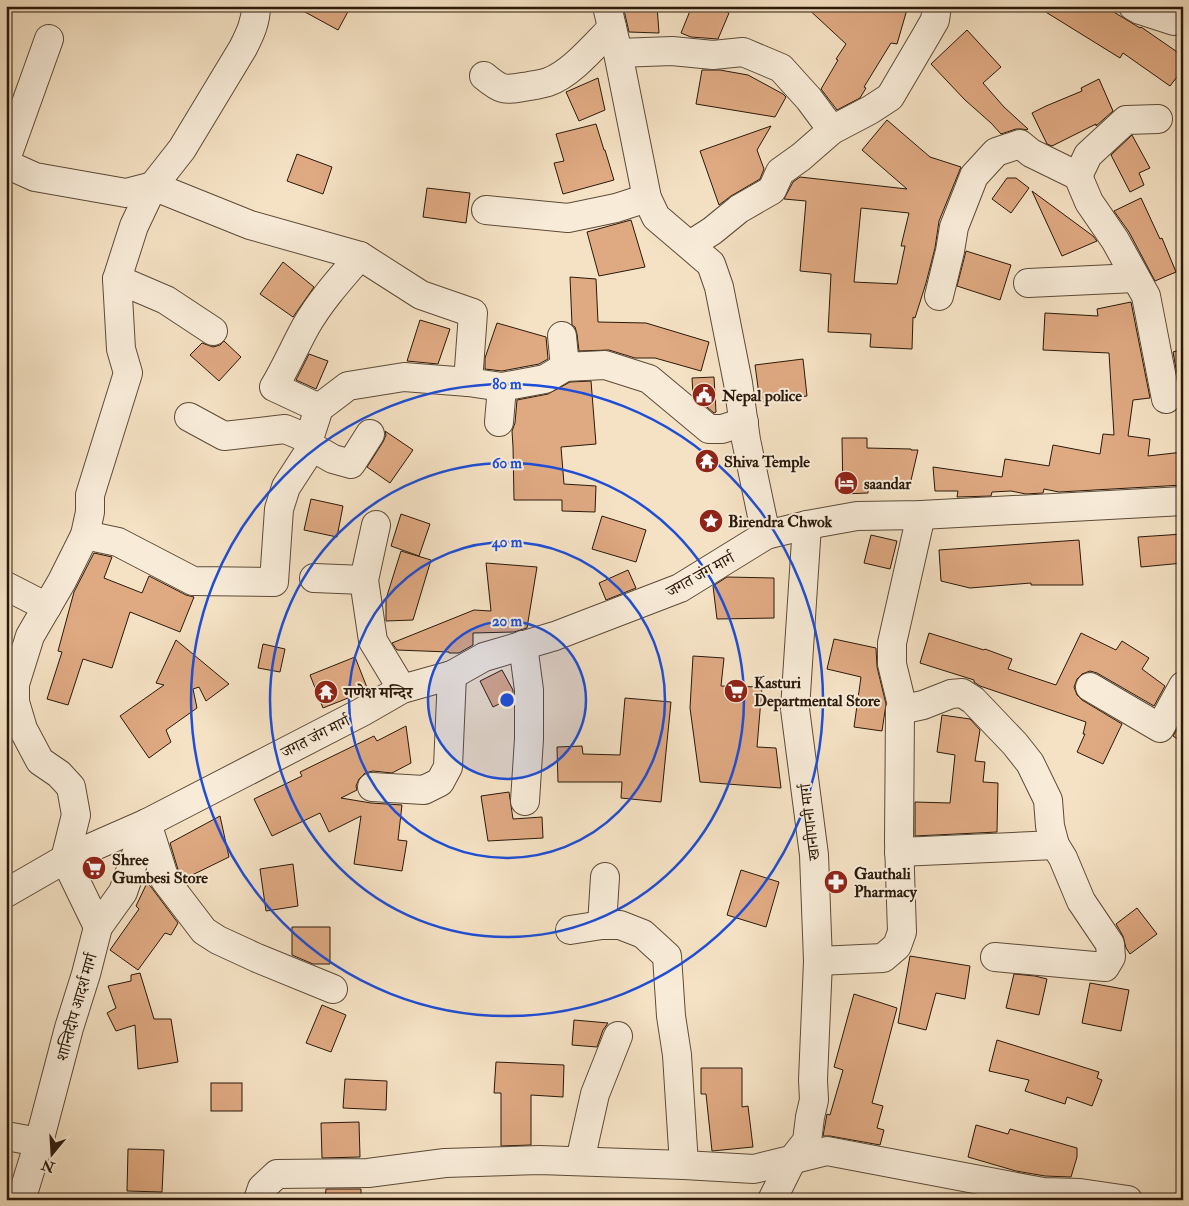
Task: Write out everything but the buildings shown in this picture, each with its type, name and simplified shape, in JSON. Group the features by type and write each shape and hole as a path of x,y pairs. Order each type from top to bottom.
{"street":[{"path":"98,927 65,858 76,814 71,787 59,774 40,761 23,729 15,702 15,684 30,636 62,581 85,536 90,512 90,495 128,373 121,349 116,279 134,226 153,186 182,149 243,48 251,32 256,15 256,6"},
{"path":"690,245 712,231 739,209 772,190 780,172 802,157 832,130 890,97 928,34 937,6"},
{"path":"1133,6 1174,21 1183,14"},
{"path":"612,29 672,51 712,55 743,52 781,68 809,99 832,130"},
{"path":"484,76 497,86 508,90 548,82 565,74 612,29"},
{"path":"612,29 647,198 656,216 711,264 719,287 738,383 746,440 766,535"},
{"path":"6,158 49,39"},
{"path":"1078,176 1088,155 1126,120 1158,119"},
{"path":"939,296 954,227 974,176 996,152 1020,144 1031,153 1078,176 1089,202 1115,240 1146,296 1166,399"},
{"path":"6,164 36,176 126,193 153,186 250,225 360,256 421,295 473,313 468,382"},
{"path":"486,210 568,218 616,208 647,198"},
{"path":"320,408 274,387 306,326 323,301 360,256"},
{"path":"1028,283 1135,278"},
{"path":"116,279 166,300 213,331"},
{"path":"562,336 565,367"},
{"path":"85,536 118,542 193,581 274,582 278,509 286,487 311,443 320,408 348,386 404,377 468,382 502,387 545,379 565,367 605,365 649,379 709,430 722,429 744,422"},
{"path":"499,422 502,387"},
{"path":"189,417 224,436 285,429 311,443 333,459 351,464 370,434"},
{"name":"जगत जंग मार्ग","path":"6,893 65,858 147,823 362,712 402,689 452,675 484,657 555,636 680,588 766,535 857,516 921,515 1183,501"},
{"path":"818,961 883,958 897,946 902,932 899,852 899,750 900,710 902,705 892,664 892,643 921,515"},
{"path":"376,525 364,580 373,641 402,689"},
{"name":"खानीपानी मार्ग","path":"772,1200 792,1160 807,1141 814,1100 813,1080 818,961 814,855 795,709 807,525"},
{"path":"314,578 364,580"},
{"path":"6,586 47,606"},
{"path":"523,645 529,690 524,801"},
{"path":"372,787 424,790 440,782 448,767 452,675"},
{"path":"1090,687 1160,728 1183,686"},
{"path":"900,710 923,705 951,694 962,693 973,700 1015,744 1030,764 1048,800 1050,826 1055,845 1063,858 1081,901 1110,944 1111,957 1105,967 995,957"},
{"path":"147,823 165,880 204,930 218,940 257,958 333,989"},
{"name":"शान्तिदीप आदर्श मार्ग","path":"21,1200 39,1142 98,927 123,892 147,823"},
{"path":"899,852 1055,845"},
{"path":"602,924 604,876"},
{"path":"570,930 602,924 620,925 643,934 666,956 671,1016 677,1055 684,1165"},
{"path":"580,1161 595,1094 618,1036"},
{"path":"6,1136 39,1142"},
{"path":"258,1200 262,1188 277,1174 368,1173 445,1162 539,1160 754,1169 827,1151 1042,1196 1074,1192 1128,1200"}],"place":[{"name":"Nepal police","path":"704,395"},
{"name":"Shiva Temple","path":"707,461"},
{"name":"saandar","path":"846,483"},
{"name":"Birendra Chwok","path":"711,521"},
{"name":"Kasturi Departmental Store","path":"736,691"},
{"name":"गणेश मन्दिर","path":"326,692"},
{"name":"Shree Gumbesi Store","path":"94,868"},
{"name":"Gauthali Pharmacy","path":"836,882"}]}
